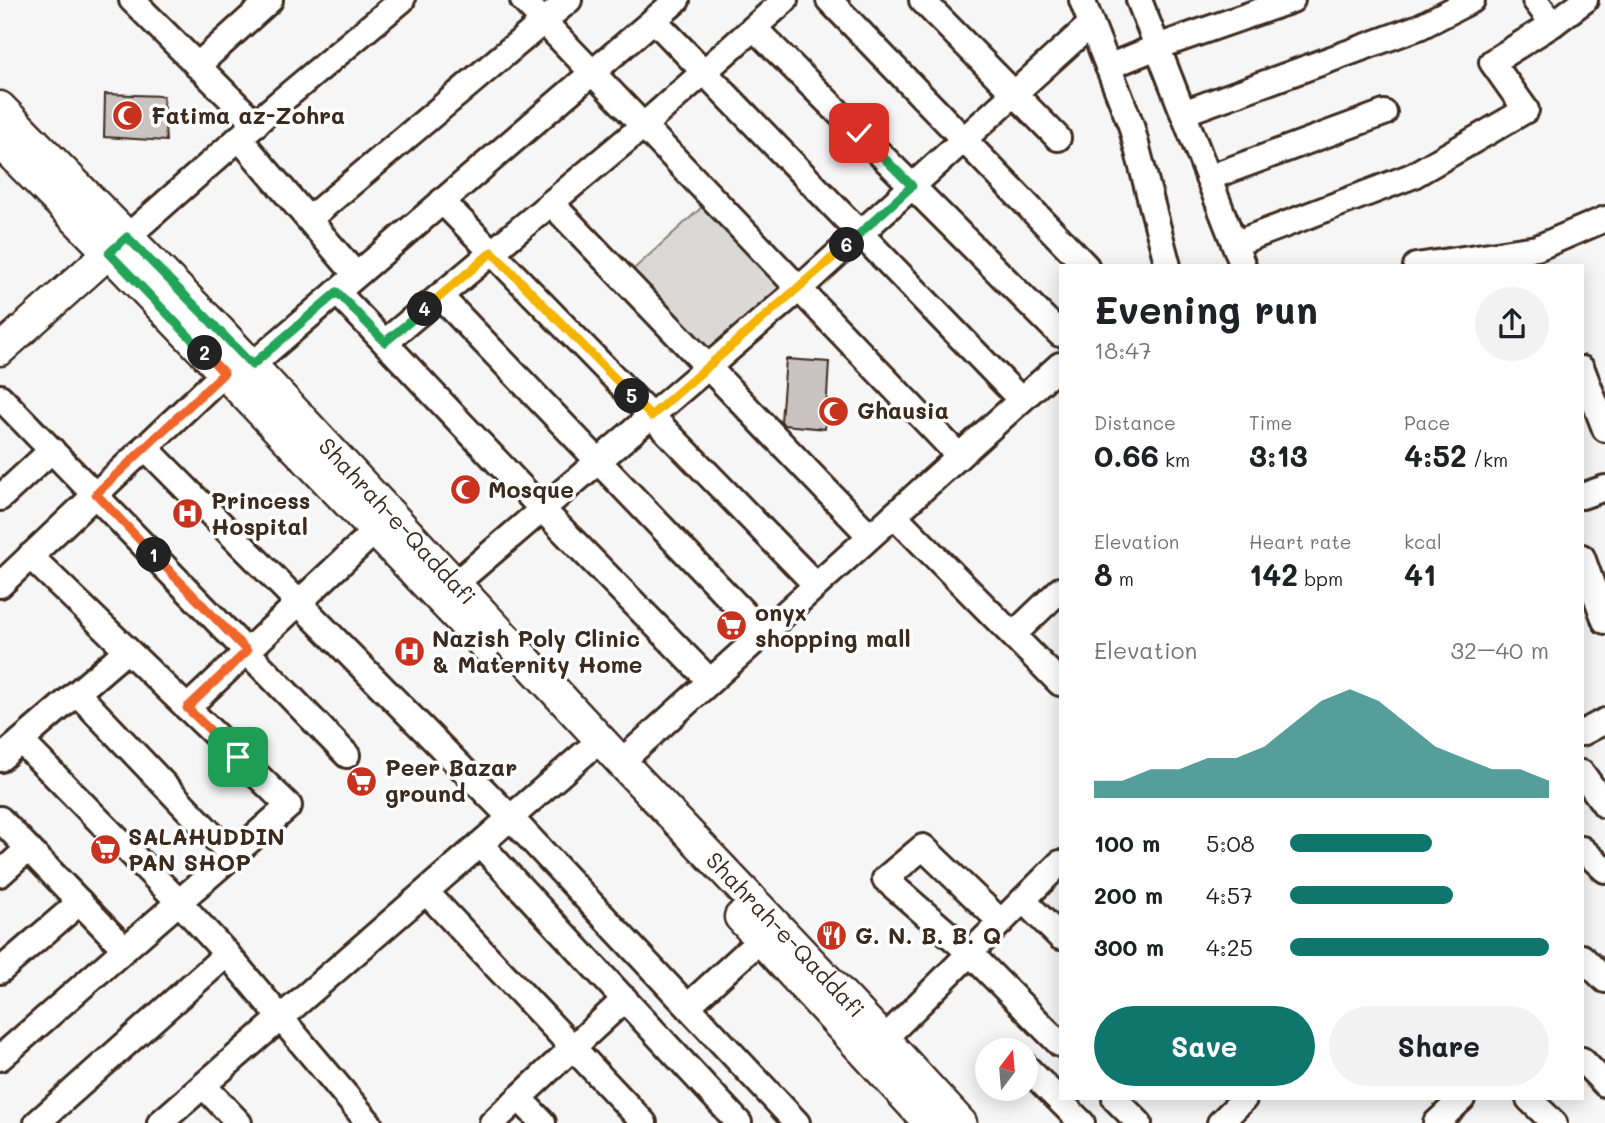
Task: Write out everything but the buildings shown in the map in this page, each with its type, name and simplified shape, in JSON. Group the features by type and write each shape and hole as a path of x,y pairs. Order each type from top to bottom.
{"main road":[{"name":"Shahrah-e-Qaddafi","path":"0,107 118,245 238,369 455,584 961,1123"},
{"name":"Shahrah-e-Qaddafi","path":"0,143 118,245"},
{"path":"0,350 118,245"},
{"name":"Shahrah-e-Qaddafi","path":"238,369 375,531 761,939 929,1123"}],"street":[{"path":"197,66 270,0"},
{"path":"118,245 402,0"},
{"path":"523,0 958,456"},
{"path":"309,219 569,0"},
{"path":"0,584 145,447 238,369 337,292 677,0"},
{"path":"829,0 1084,264"},
{"path":"922,0 1058,138"},
{"path":"1082,0 1131,125 1167,264"},
{"path":"1139,0 1238,255 1412,176 1526,110 1492,62 1553,24 1585,0"},
{"path":"1108,66 1292,0"},
{"path":"1183,113 1419,27 1472,0"},
{"path":"1535,0 1553,24"},
{"path":"142,3 197,66 309,219 356,275"},
{"path":"385,342 704,72 754,28 774,3"},
{"path":"654,20 1021,400"},
{"path":"455,584 799,289 1091,24"},
{"path":"754,28 1059,333"},
{"path":"1208,177 1384,113"},
{"path":"442,201 816,585"},
{"path":"551,203 870,536"},
{"path":"1444,264 1540,257 1605,219"},
{"path":"337,292 542,509 710,681"},
{"path":"440,296 763,633"},
{"path":"621,762 1059,366"},
{"path":"1584,374 1605,429"},
{"path":"0,397 347,755"},
{"path":"145,447 511,818 797,1123"},
{"path":"0,498 52,450"},
{"path":"1584,495 1605,488"},
{"path":"894,515 1059,682"},
{"path":"187,708 375,531"},
{"path":"0,1058 289,806 30,556"},
{"path":"1584,563 1605,621"},
{"path":"1013,635 1059,591"},
{"path":"0,760 127,650"},
{"path":"77,693 233,856"},
{"path":"1584,732 1605,721"},
{"path":"21,741 227,954 369,1123"},
{"path":"160,1123 586,752"},
{"path":"1584,776 1605,804"},
{"path":"0,819 125,949"},
{"path":"481,845 739,1123"},
{"path":"1001,922 923,847 885,878 970,953 1059,1043"},
{"path":"0,874 28,849"},
{"path":"1584,851 1605,870"},
{"path":"884,1039 1059,864"},
{"path":"426,892 644,1123"},
{"path":"1023,900 1059,936"},
{"path":"0,971 80,902"},
{"path":"688,1006 761,939"},
{"path":"37,1123 227,954"},
{"path":"1584,959 1605,980"},
{"path":"492,1123 625,999"},
{"path":"1584,1062 1605,1084"},
{"path":"1038,1079 1082,1123"},
{"path":"204,1086 239,1123"},
{"path":"519,1098 543,1123"},
{"path":"1220,1123 1243,1100"},
{"path":"1530,1100 1554,1123"}],"shaded area":[{"path":"712,198 799,289 709,367 625,277"}],"place":[{"name":"Fatima az-Zohra","path":"128,116"},
{"name":"Ghausia","path":"834,411"},
{"name":"Mosque","path":"465,490"},
{"name":"Princess Hospital","path":"188,514"},
{"name":"onyx shopping mall","path":"732,626"},
{"name":"Nazish Poly Clinic & Maternity Home","path":"409,652"},
{"name":"Peer Bazar ground","path":"362,781"},
{"name":"SALAHUDDIN PAN SHOP","path":"105,850"},
{"name":"G. N. B. B. Q","path":"832,936"}],"route":[{"path":"238,757 187,708 247,651 96,494 224,373 109,253 127,237 252,365 337,292 385,342 492,252 651,416 799,289 912,186 859,133"}]}
